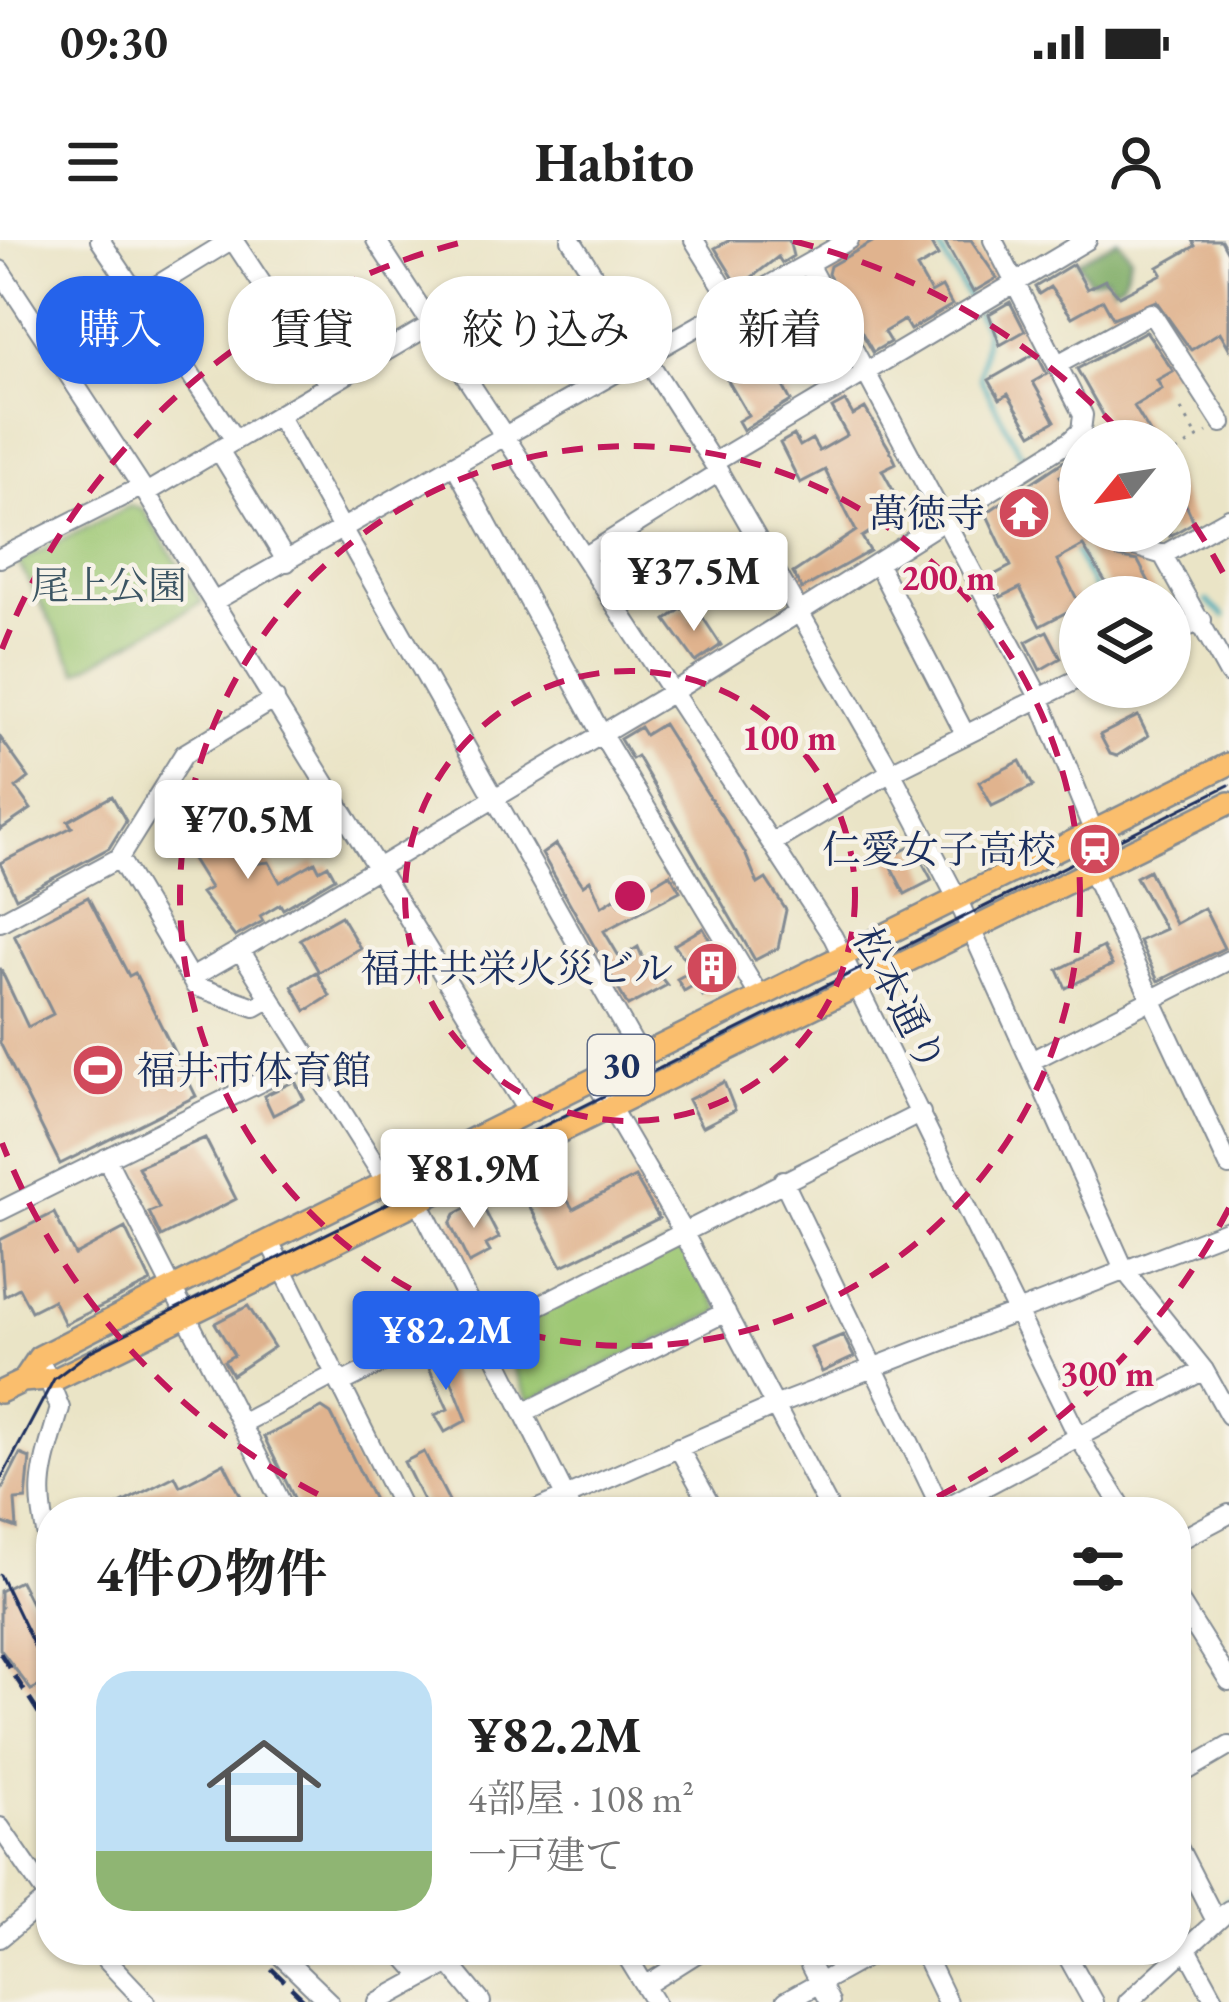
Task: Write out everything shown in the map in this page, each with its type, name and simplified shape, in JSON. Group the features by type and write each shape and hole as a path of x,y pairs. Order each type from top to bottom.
{"main road":[{"name":"30","path":"23,1381 39,1358 171,1289 1229,764"},
{"name":"30","path":"0,1392 23,1381 49,1379 185,1316 1229,802"}],"street":[{"path":"100,240 124,276"},
{"path":"173,276 232,240 328,386"},
{"name":"松本通り","path":"376,240 420,307"},
{"path":"571,240 595,276"},
{"path":"694,240 716,276"},
{"path":"804,240 942,522 1039,697 1093,830"},
{"path":"788,276 849,240"},
{"path":"993,240 1060,363 1082,420"},
{"path":"584,557 866,372 1087,240"},
{"path":"0,270 36,325"},
{"path":"1060,363 1151,313 1222,423"},
{"path":"0,558 144,490 420,332"},
{"path":"74,384 528,1112"},
{"path":"190,384 287,562"},
{"name":"松本通り","path":"471,384 676,690 844,956 1017,1315 1079,1438 1116,1497"},
{"path":"213,602 601,384"},
{"path":"665,384 892,772 958,898 1125,1271 1204,1370 1229,1415"},
{"path":"278,415 640,1055"},
{"path":"190,978 676,690 1039,461 1059,455"},
{"path":"456,467 602,735 760,997"},
{"path":"1163,555 1229,518"},
{"path":"1152,552 1163,555 1229,674"},
{"path":"877,563 965,734"},
{"path":"1191,625 1202,620"},
{"path":"772,842 892,772 1059,688"},
{"path":"0,922 119,859 184,754 275,700"},
{"path":"119,859 198,988 255,1007 269,999"},
{"path":"1091,870 1229,1166"},
{"path":"240,950 386,1183 419,1202 566,1497"},
{"path":"1031,1061 1229,960"},
{"path":"0,1211 307,1059"},
{"path":"594,1079 682,1230 823,1497"},
{"path":"241,1424 339,1378 482,1323 921,1113"},
{"path":"1210,1126 1229,1117"},
{"path":"106,1158 278,1497"},
{"path":"783,1180 934,1497"},
{"path":"582,1497 678,1447 777,1405 1229,1230"},
{"path":"270,1243 397,1497"},
{"path":"525,1412 727,1312"},
{"path":"38,1497 38,1470 60,1408 39,1358"},
{"path":"967,1497 1204,1370"},
{"path":"678,1447 706,1497"},
{"path":"1191,1534 1229,1514"},
{"path":"1191,1619 1229,1681"},
{"path":"1191,1768 1229,1746"},
{"path":"0,1828 36,1879"},
{"path":"1191,1869 1217,1913 1191,1944"},
{"path":"0,1938 36,1910"},
{"path":"1191,1956 1216,2002"},
{"path":"108,1965 133,1998"},
{"path":"290,1965 329,2002"},
{"path":"413,1965 423,1977"},
{"path":"378,2002 447,1965"},
{"path":"450,1965 481,2002"},
{"path":"632,1965 650,1994 684,1965"},
{"path":"785,2002 819,1992 858,1965"},
{"path":"929,1965 947,2002"},
{"path":"1072,1965 1093,2002"},
{"path":"1128,2002 1169,1965"},
{"path":"819,1992 829,2002"}],"path":[{"path":"1181,410 1198,438"},
{"path":"1191,442 1222,423"},
{"path":"0,1609 15,1601"}],"green space":[{"path":"1118,240 1131,256 1123,282 1114,287 1106,276 1089,281 1078,261"},
{"name":"尾上公園","path":"130,506 143,509 202,602 78,672 18,562"},
{"path":"681,1237 721,1311 529,1401 496,1333"}],"building":[{"path":"730,240 789,240 793,256 782,263 778,257 753,276 732,276 715,248"},
{"path":"876,240 929,240 938,256 917,268 931,293 942,287 952,305 910,330 904,320 884,332 890,342 873,352 864,336 864,276 829,276 830,266"},
{"path":"944,240 971,240 997,278 973,292"},
{"path":"1192,240 1221,240 1229,255 1229,348 1220,332 1191,350 1156,301 1113,318 1103,300 1072,317 1050,287 1039,294 1035,287 1073,264 1087,289 1105,280 1119,296 1162,274 1158,267 1195,246"},
{"path":"1010,302 1025,331 1000,345 989,314"},
{"path":"1146,331 1173,371 1157,380 1162,389 1134,406 1142,420 1106,420 1077,369"},
{"path":"1036,353 1047,374 1033,382 1055,421 1032,434 1008,394 1000,399 989,380"},
{"path":"730,384 791,384 784,388 791,401 743,430 738,421 748,415"},
{"path":"845,401 853,415 865,408 890,450 896,463 882,470 904,510 862,537 870,551 802,589 793,573 856,531 825,470 800,483 780,443 794,435 800,446 812,439 819,451 847,435 832,408"},
{"path":"1059,464 1059,552 1072,552 1057,560 1065,576 1059,576 1059,616 1040,626 1020,588 1001,597 990,577 1011,566 986,513"},
{"path":"1087,552 1114,552 1117,557 1138,561 1146,576 1102,576"},
{"path":"684,607 691,619 700,613 721,645 696,662 666,620"},
{"path":"1047,631 1059,659 1040,670 1026,642"},
{"path":"1138,716 1148,736 1117,756 1110,754 1100,735"},
{"path":"663,724 745,853 758,884 766,879 786,910 778,948 755,960 637,756 632,759 620,739 640,727 645,735"},
{"path":"0,737 29,778 16,788 31,809 0,830"},
{"path":"1020,761 1033,786 992,806 979,782"},
{"path":"112,796 126,821 109,848 16,898 0,863 72,827 68,821"},
{"path":"227,826 252,864 269,862 280,882 315,862 319,870 328,865 335,878 283,909 280,904 260,916 263,921 235,937 201,893 210,888 187,851"},
{"path":"556,844 583,885 590,880 602,906 616,897 620,904 670,874 680,891 604,931 620,958 638,947 647,968 652,966 667,985 628,1006 542,854"},
{"path":"913,845 932,880 905,894 887,859"},
{"path":"1149,870 1175,924 1204,908 1224,948 1158,981 1139,941 1165,929 1136,877"},
{"name":"福井市体育館","path":"88,897 129,976 135,973 196,1096 60,1164 0,1043 0,968 28,1027 53,1014 14,935"},
{"path":"341,916 360,948 319,972 300,939"},
{"path":"703,928 732,980 703,996 696,984 684,991 677,979 693,970 674,945"},
{"path":"1103,947 1112,965 1066,988 1058,970"},
{"path":"316,972 330,996 306,1011 292,986"},
{"path":"295,1081 304,1099 273,1115 264,1096"},
{"path":"724,1082 735,1110 702,1127 688,1100"},
{"path":"205,1138 236,1199 161,1237 149,1212 159,1208 138,1167"},
{"path":"553,1177 573,1209 635,1177 659,1218 562,1266 523,1194"},
{"path":"480,1201 499,1238 486,1245 490,1252 469,1263 450,1224 455,1214"},
{"path":"54,1213 75,1255 125,1228 151,1282 65,1324 53,1300 31,1311 19,1288 4,1296 0,1240"},
{"path":"248,1306 274,1347 232,1375 224,1361 234,1355 215,1323"},
{"path":"843,1335 854,1357 822,1372 811,1348"},
{"path":"439,1349 467,1420 445,1432 435,1415 448,1409 424,1357"},
{"path":"322,1408 331,1414 372,1497 294,1497 264,1437"},
{"path":"424,1452 447,1497 422,1497 404,1462"},
{"path":"20,1454 30,1458 26,1499 15,1500 17,1528 0,1522 0,1493"},
{"path":"224,1463 241,1497 134,1497 175,1476 180,1486"},
{"path":"20,1581 36,1613 36,1688 31,1690 0,1649 0,1591"}],"waterway":[{"path":"935,240 971,303"},
{"path":"976,313 986,330 980,378 1025,461"},
{"path":"1075,552 1088,576"},
{"path":"1207,601 1224,616"},
{"path":"1215,1910 1229,1898"}],"tram line":[{"path":"0,1481 54,1379 91,1351 1229,785"},
{"path":"0,1575 36,1650"}],"railway":[{"path":"0,1653 36,1709"},
{"path":"268,1965 306,2002"}],"place":[{"name":"萬徳寺","path":"1024,513"},
{"name":"仁愛女子高校","path":"1095,849"},
{"name":"福井共栄火災ビル","path":"712,968"},
{"name":"福井市体育館","path":"98,1070"}]}
